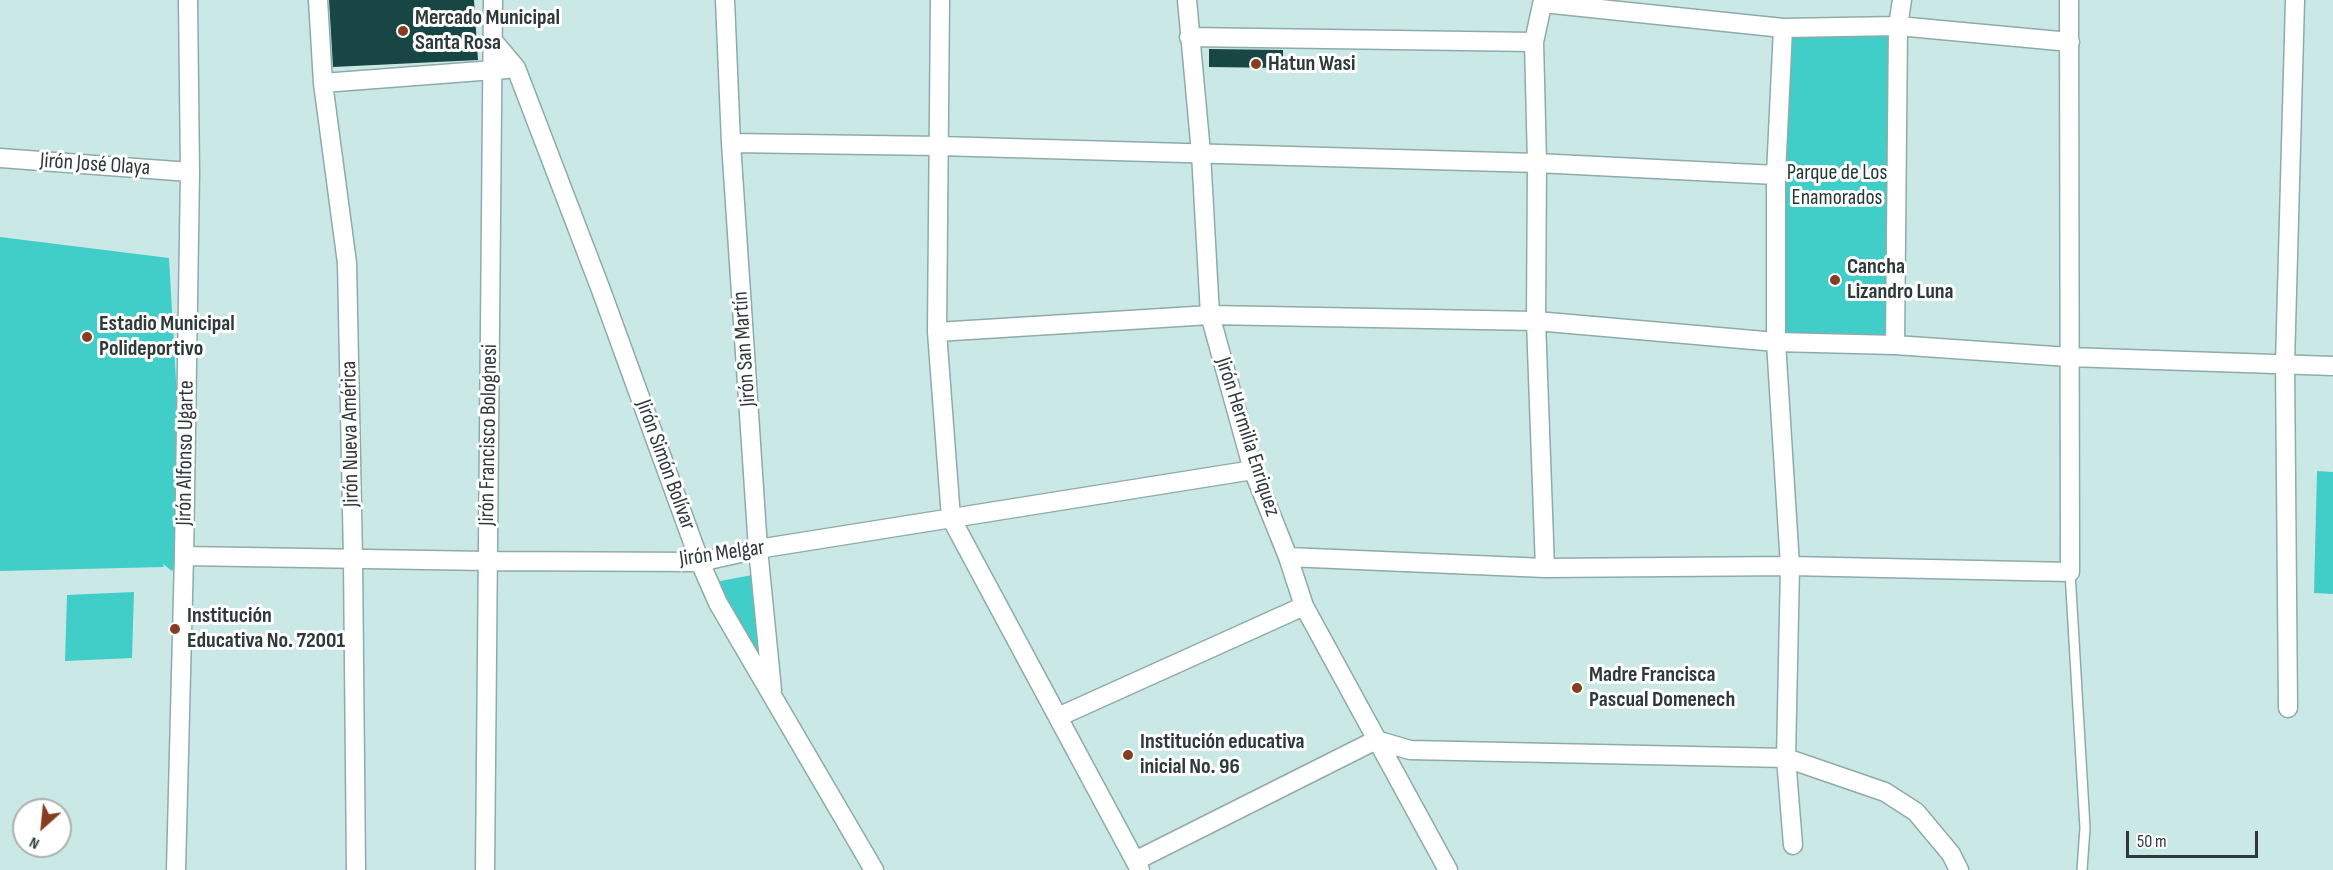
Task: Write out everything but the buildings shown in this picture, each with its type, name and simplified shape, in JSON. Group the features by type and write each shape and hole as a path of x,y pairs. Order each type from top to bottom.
{"street":[{"name":"Jirón Alfonso Ugarte","path":"176,870 184,556 189,172 188,0"},
{"name":"Jirón Nueva América","path":"318,0 323,82 347,263 356,870"},
{"name":"Jirón Francisco Bolognesi","path":"485,870 494,0"},
{"name":"Jirón San Martín","path":"725,0 731,143 758,549 772,697"},
{"path":"940,0 937,332 951,518 1138,866 1376,740 1410,750 1786,758 1885,792 1916,813 1952,854 1959,870"},
{"name":"Jirón Hermilia Enriquez","path":"1187,0 1201,153 1210,315 1253,470 1288,557 1304,606 1448,870"},
{"path":"1895,345 1898,26 1902,0"},
{"path":"1288,557 1545,568 1790,566 2070,572 2069,0"},
{"path":"2288,708 2285,364 2295,0"},
{"path":"1545,568 1536,321 1537,163 1534,42 1543,2 1636,7 1783,28 1898,26 2070,42"},
{"path":"1783,28 1776,175 1776,342 1790,566 1786,758 1793,845"},
{"path":"1189,37 1534,42"},
{"name":"Jirón Simón Bolívar","path":"495,43 516,68 601,290 700,562 718,603 874,870"},
{"path":"323,82 516,68"},
{"path":"731,143 939,146 1537,163 1776,175"},
{"name":"Jirón José Olaya","path":"0,158 189,172"},
{"path":"937,332 1210,315 1536,321 1776,342 1895,345 2069,357 2333,366"},
{"name":"Jirón Melgar","path":"184,556 700,562 758,549 1253,470"},
{"path":"1058,717 1304,606"}],"lane":[{"path":"2070,572 2085,828 2082,870"}],"green space":[{"name":"Parque de Los Enamorados","path":"1783,28 1898,32 1891,340 1776,342"},
{"name":"Estadio Municipal Polideportivo","path":"0,237 169,258 178,416 176,563 172,571 163,564 164,567 0,571"},
{"path":"2317,471 2333,472 2333,594 2314,593"},
{"path":"763,573 769,684 715,582"},
{"path":"134,592 132,658 65,661 67,595"}],"place":[{"name":"Mercado Municipal Santa Rosa","path":"403,31"},
{"name":"Hatun Wasi","path":"1256,64"},
{"name":"Cancha Lizandro Luna","path":"1835,280"},
{"name":"Estadio Municipal Polideportivo","path":"87,337"},
{"name":"Institución Educativa No. 72001","path":"175,629"},
{"name":"Madre Francisca Pascual Domenech","path":"1577,688"},
{"name":"Institución educativa inicial No. 96","path":"1128,755"}]}
